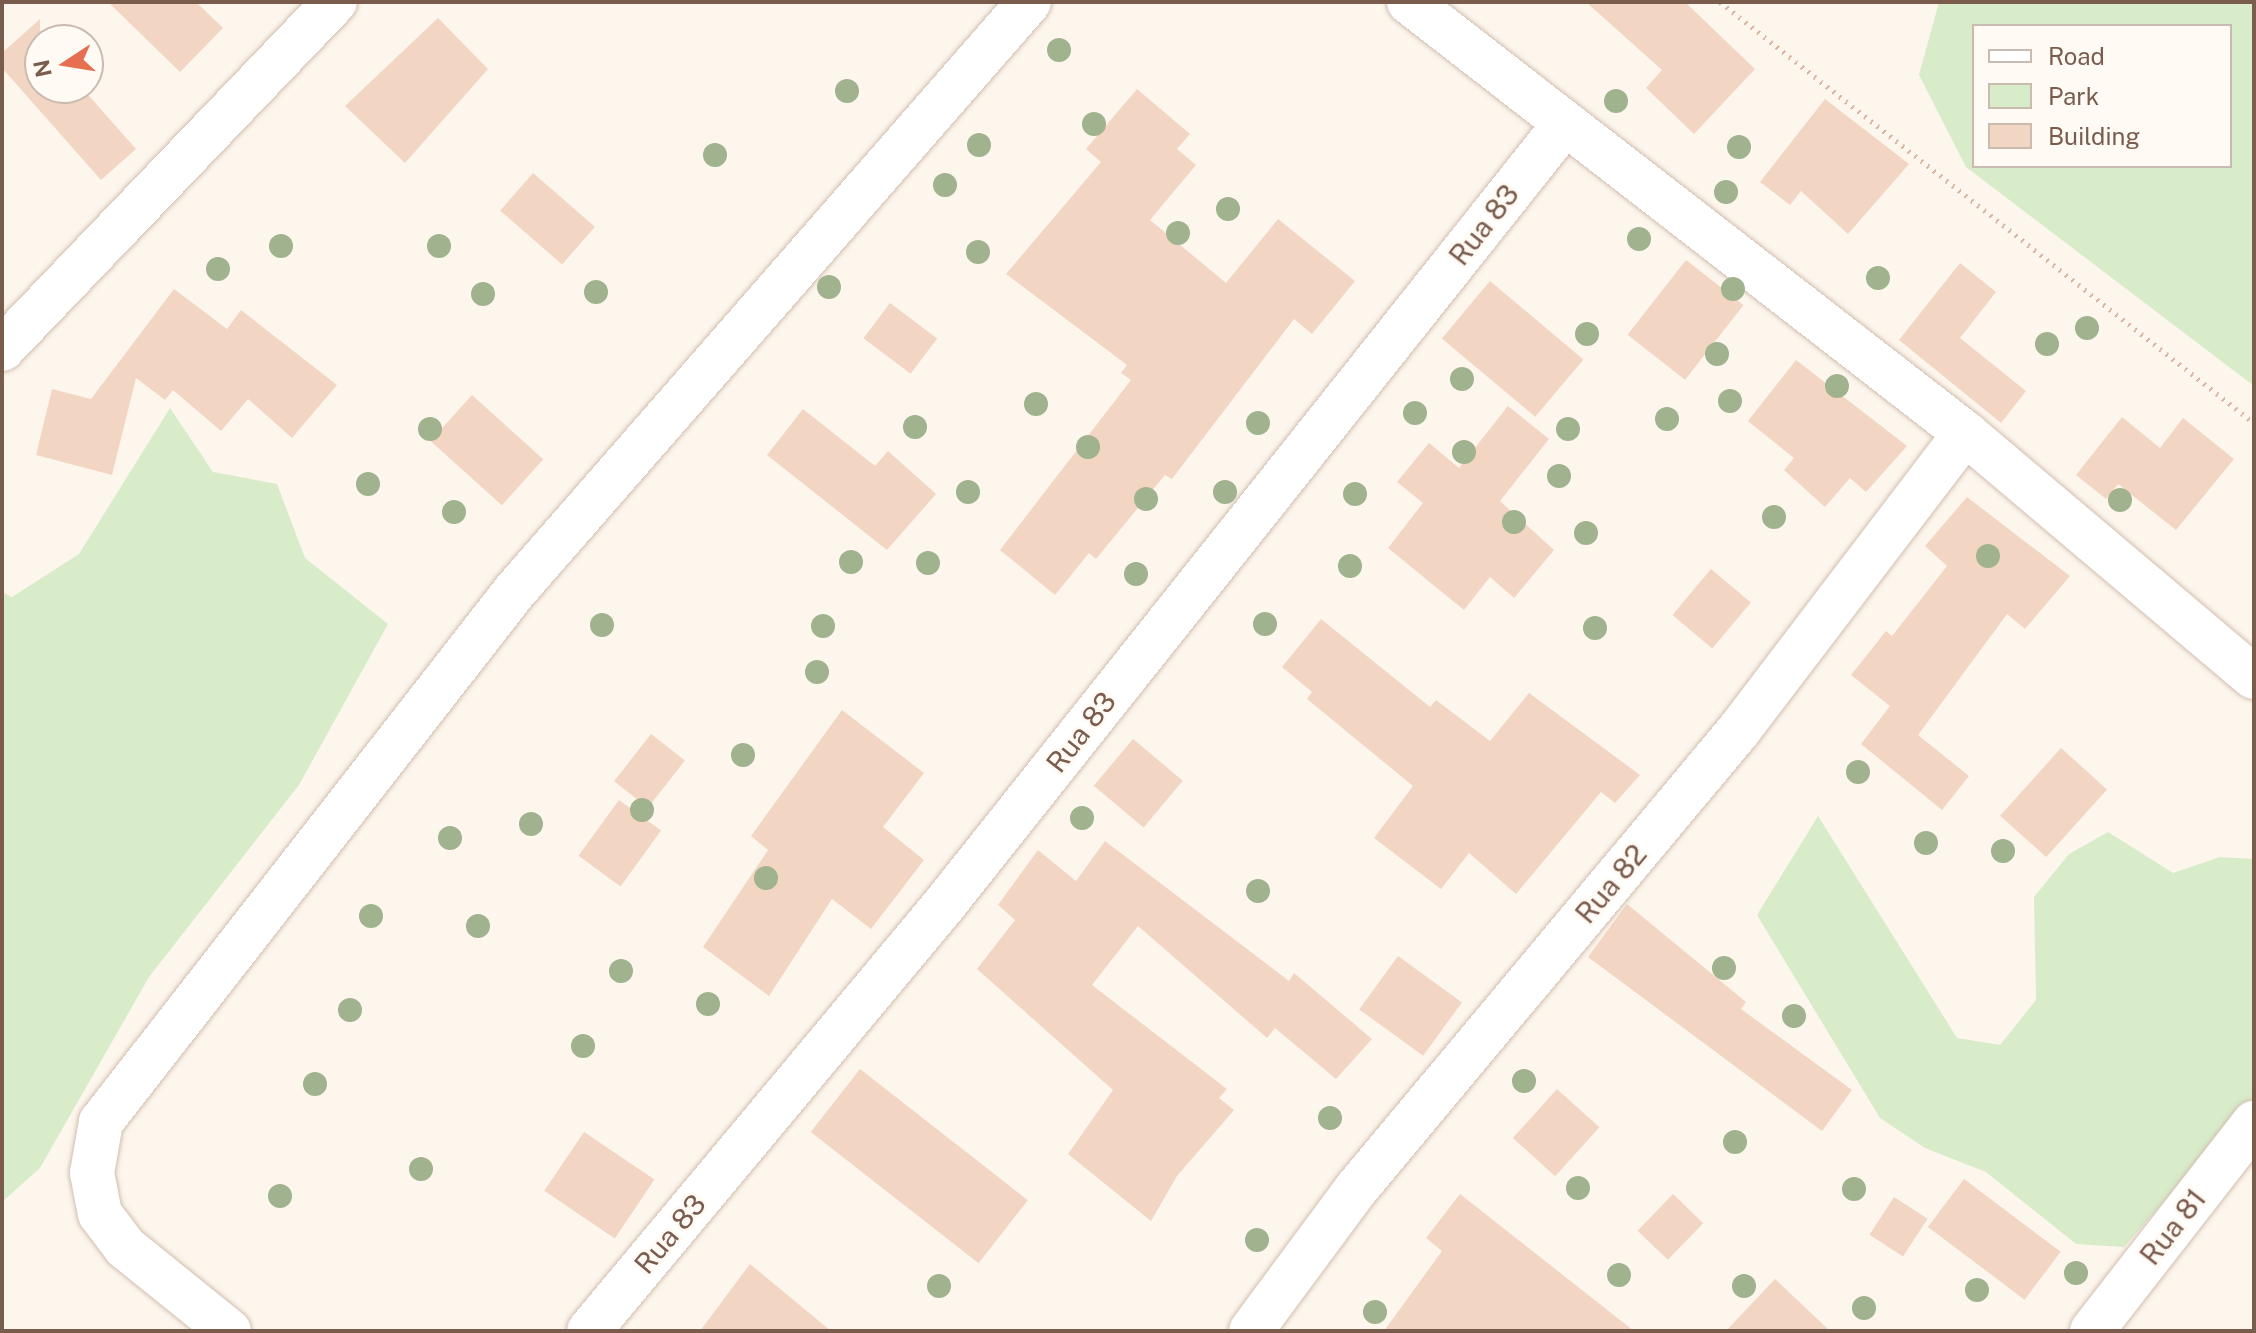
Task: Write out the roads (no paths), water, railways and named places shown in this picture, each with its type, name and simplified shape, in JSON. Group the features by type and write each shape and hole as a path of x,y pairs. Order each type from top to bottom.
{"street":[{"path":"2,349 335,2"},
{"path":"229,1331 125,1247 100,1214 92,1173 101,1122 514,592 1029,2"},
{"path":"1409,2 1563,126 1965,433 2254,677"},
{"name":"Rua 83","path":"589,1331 944,905 1563,126"},
{"name":"Rua 82","path":"1251,1331 1357,1188 1739,730 1965,433"},
{"name":"Rua 81","path":"2092,1331 2254,1123"}]}
